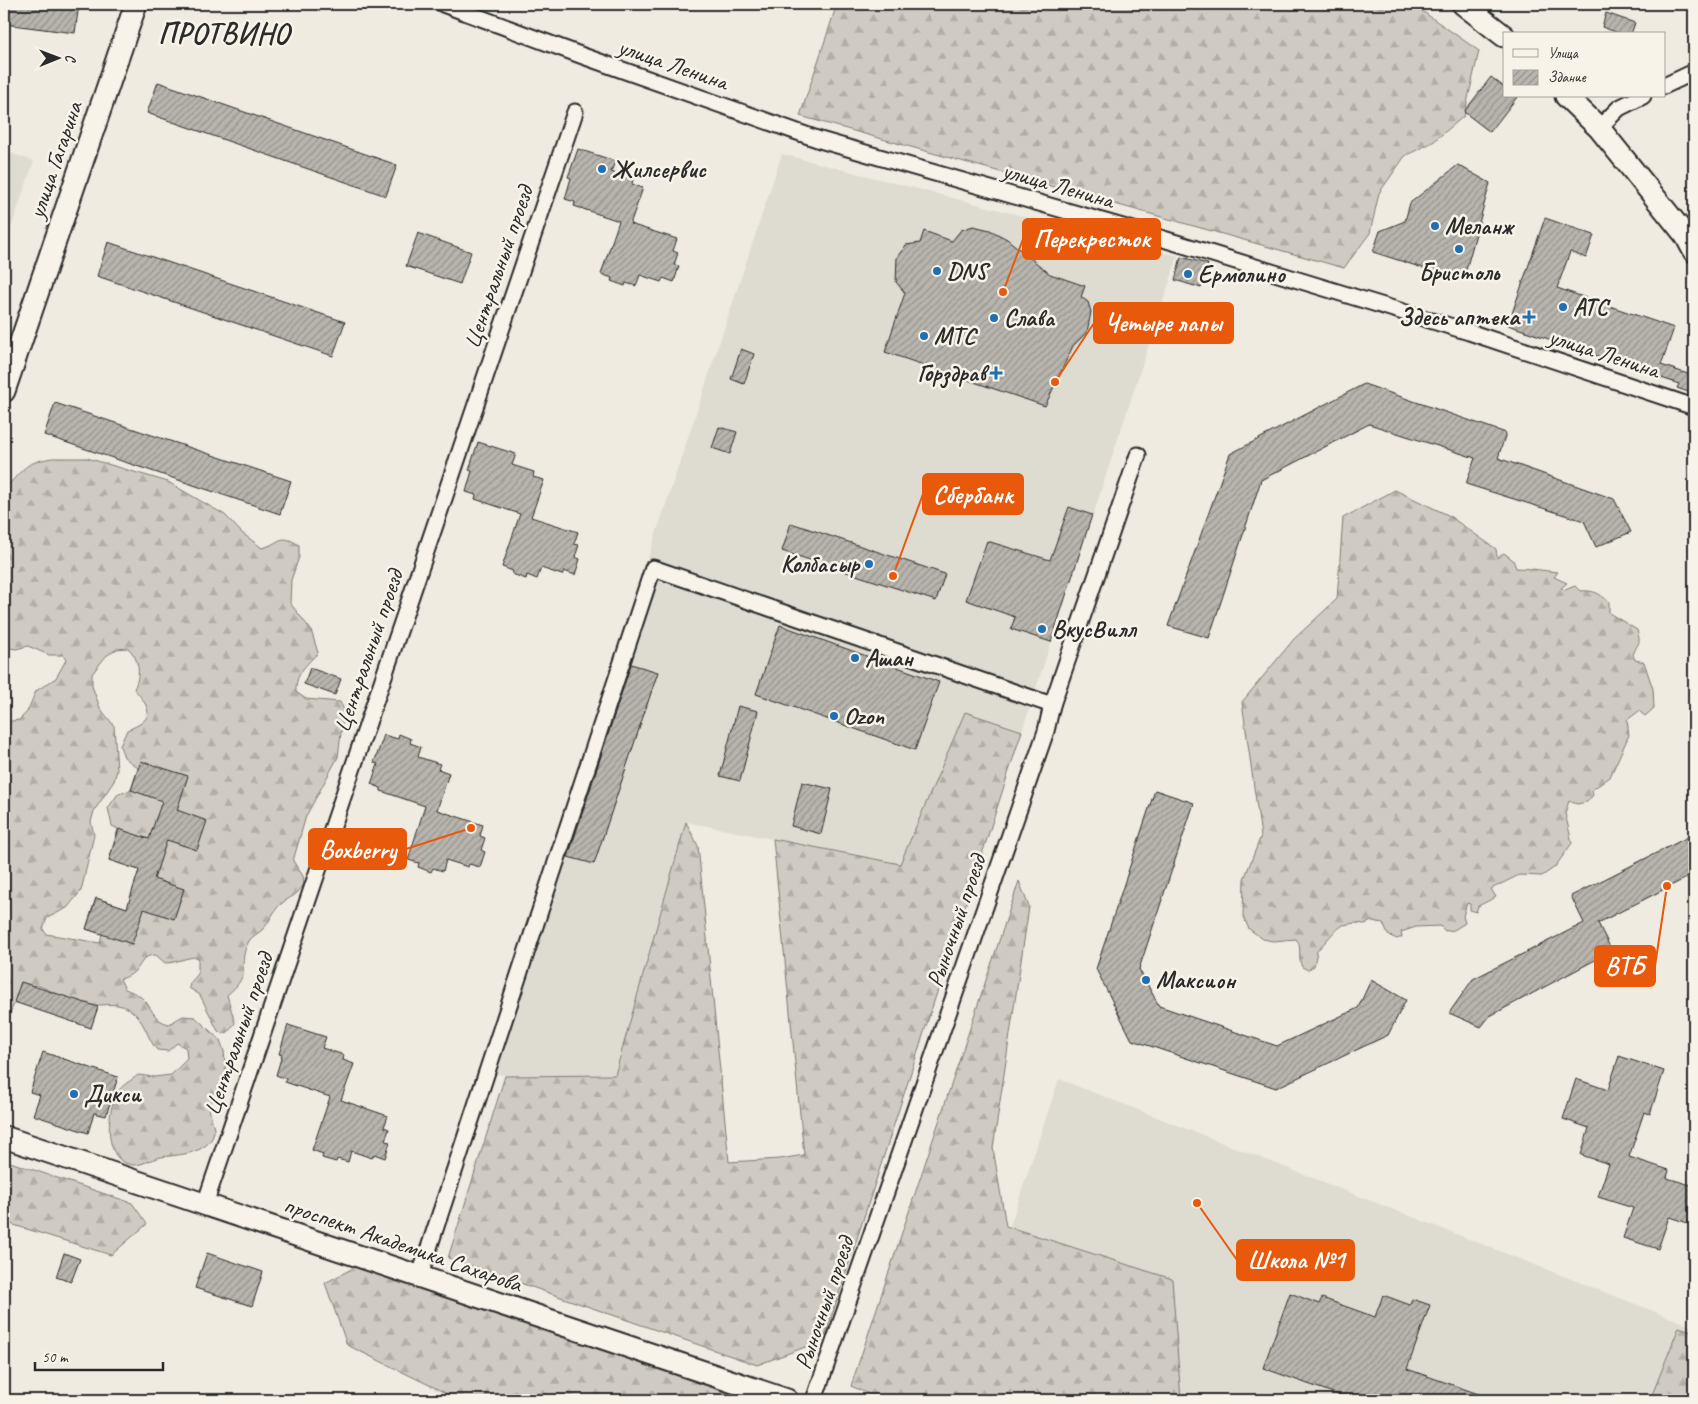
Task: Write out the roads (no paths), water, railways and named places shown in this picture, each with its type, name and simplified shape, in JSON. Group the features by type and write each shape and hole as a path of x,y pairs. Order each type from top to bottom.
{"street":[{"name":"улица Гагарина","path":"4,391 136,4"},
{"name":"улица Ленина","path":"443,4 590,59 820,140 1147,234 1469,332 1694,407"},
{"path":"1463,4 1503,35"},
{"path":"1666,85 1694,72"},
{"path":"1568,98 1599,128 1650,190 1694,251"},
{"path":"1599,128 1619,108 1639,98"},
{"name":"Центральный проезд","path":"205,1204 574,112"},
{"name":"Рыночный проезд","path":"814,1400 1042,740 1138,455"},
{"path":"419,1278 653,568 1052,706"},
{"name":"проспект Академика Сахарова","path":"4,1137 419,1278 787,1400"}],"place":[{"name":"Жилсервис","path":"602,169"},
{"name":"Меланж","path":"1435,226"},
{"name":"Бристоль","path":"1459,249"},
{"name":"DNS","path":"937,271"},
{"name":"Ермолино","path":"1188,274"},
{"name":"Перекресток","path":"1003,292"},
{"name":"АТС","path":"1563,307"},
{"name":"Здесь аптека","path":"1529,317"},
{"name":"Слава","path":"994,318"},
{"name":"МТС","path":"924,336"},
{"name":"Горздрав","path":"996,373"},
{"name":"Четыре лапы","path":"1055,382"},
{"name":"Колбасыр","path":"869,564"},
{"name":"Сбербанк","path":"893,576"},
{"name":"ВкусВилл","path":"1042,629"},
{"name":"Ашан","path":"855,658"},
{"name":"Ozon","path":"834,716"},
{"name":"Boxberry","path":"471,828"},
{"name":"ВТБ","path":"1667,886"},
{"name":"Максион","path":"1146,980"},
{"name":"Дикси","path":"74,1094"},
{"name":"Школа №1","path":"1197,1203"}],"district":[{"name":"ПРОТВИНО","path":"224,33"}]}
